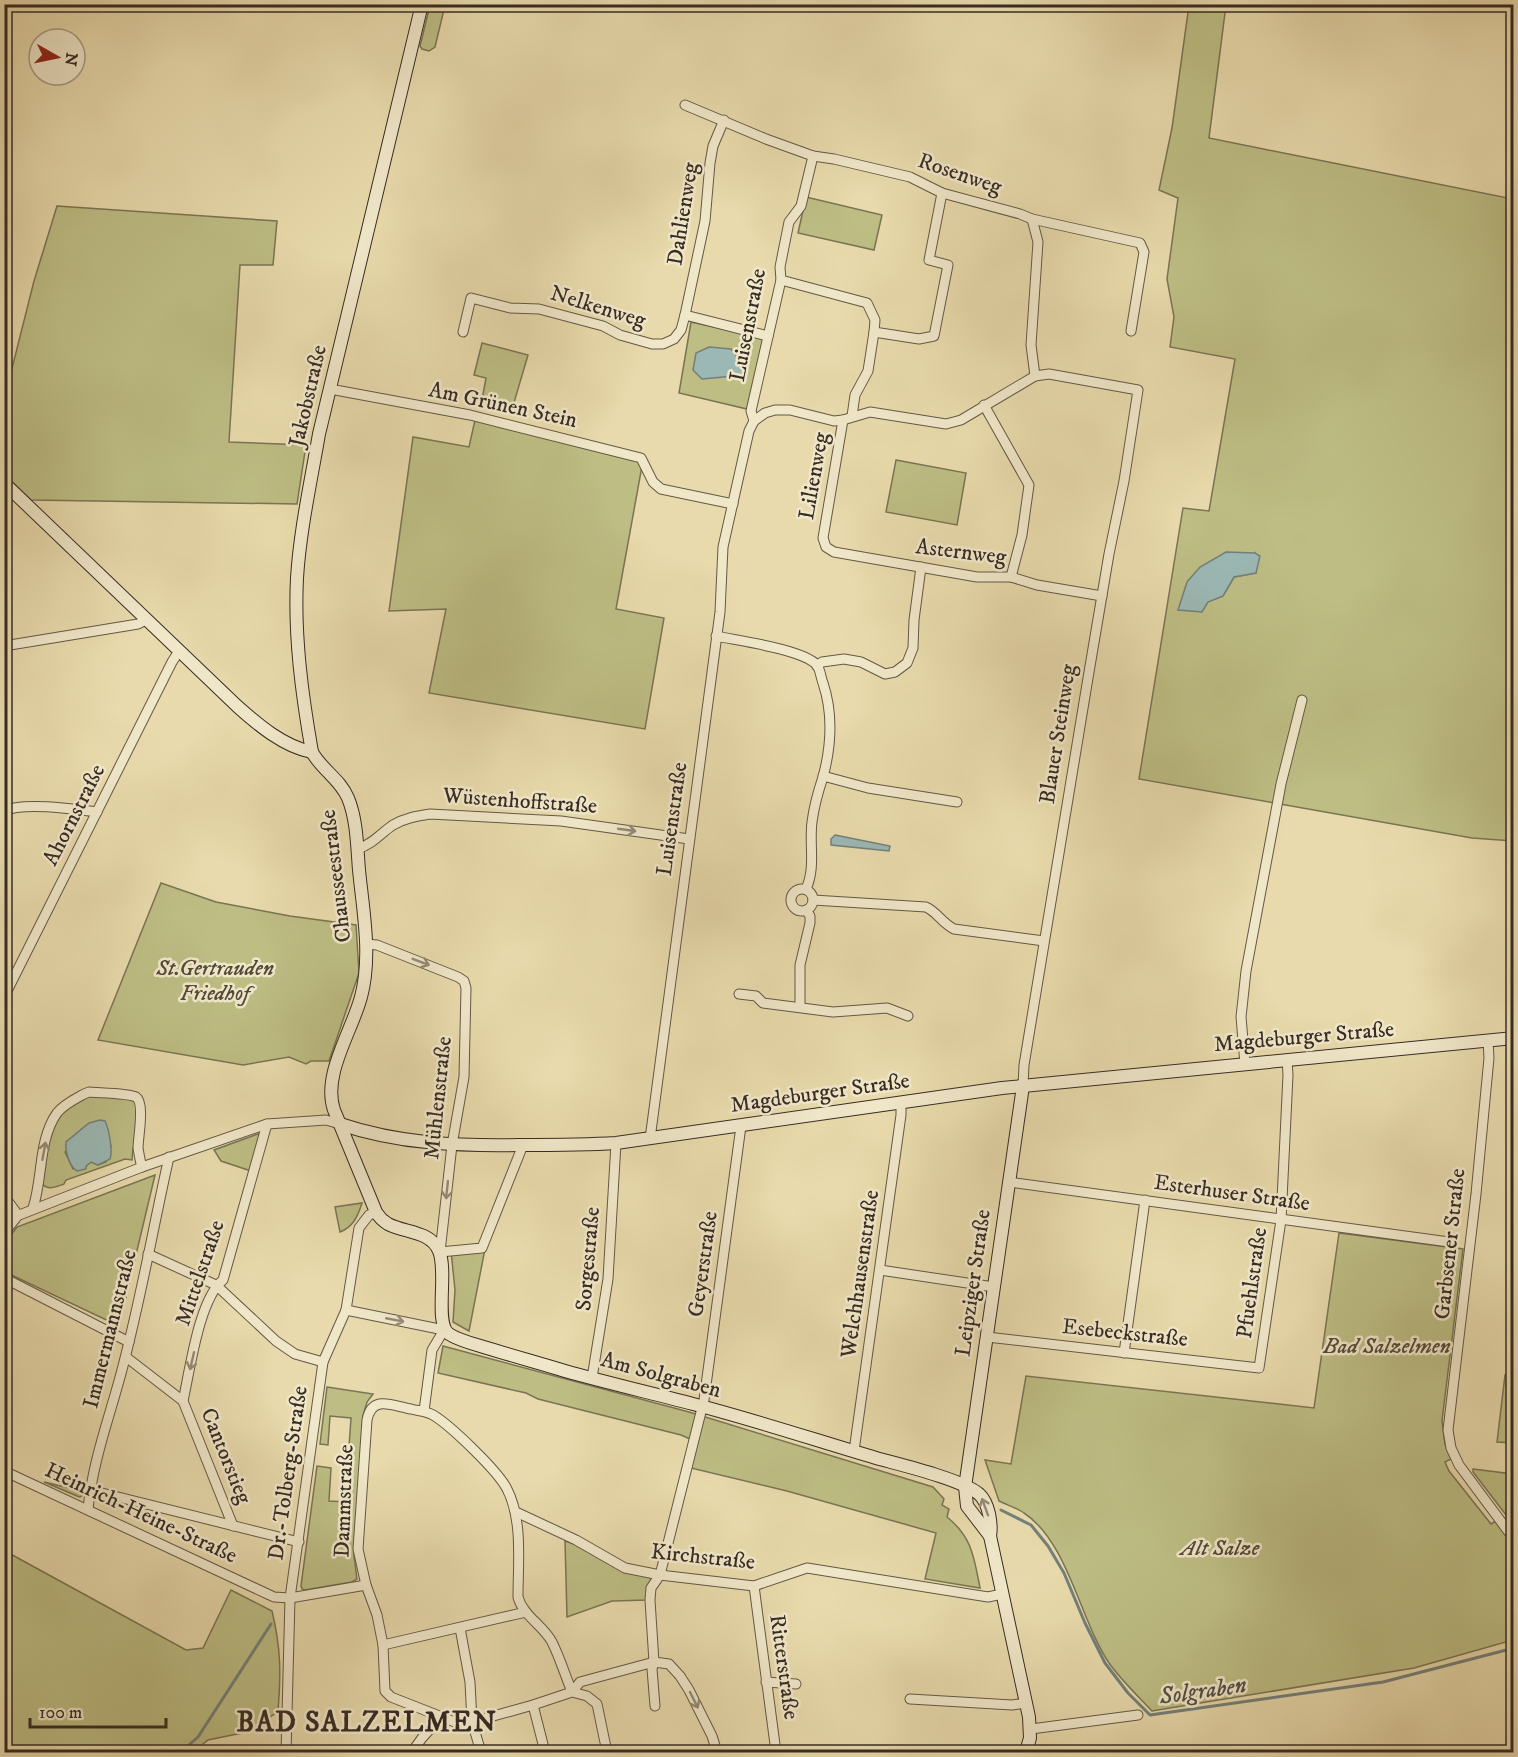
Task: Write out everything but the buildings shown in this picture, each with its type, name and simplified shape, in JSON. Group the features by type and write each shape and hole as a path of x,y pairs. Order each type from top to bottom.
{"street":[{"name":"Jakobstraße","path":"312,752 299,653 297,581 309,491 319,434 422,4"},
{"name":"Rosenweg","path":"685,105 766,140 813,156 910,177 942,193 1020,213 1032,219 1140,243 1144,252 1131,331"},
{"name":"Dahlienweg","path":"686,315 705,221 712,155 724,120"},
{"name":"Luisenstraße","path":"650,1139 716,636 723,547 749,431 754,421 751,411 781,280 780,267 789,222 801,206 813,156"},
{"path":"781,280 867,303 875,320 874,332 919,339 934,336 948,265 929,260 942,193"},
{"path":"754,421 765,413 790,410 834,421 870,412 946,424 961,420 1035,376 1031,345 1038,243 1032,219"},
{"name":"Nelkenweg","path":"463,332 471,298 510,308 539,309 603,326 620,335 652,344 663,344 674,339 681,330 686,315"},
{"path":"686,315 768,336"},
{"name":"Lilienweg","path":"823,538 848,418 855,395 868,370 874,332"},
{"name":"Blauer Steinweg","path":"1023,1086 1044,941 1138,390 1049,374 1035,376"},
{"name":"Am Grünen Stein","path":"330,389 470,415 641,458 653,482 661,489 734,504"},
{"path":"984,405 1029,485 1022,534 1011,577"},
{"name":"Chausseestraße","path":"4,483 237,706 258,724 301,750 312,752 338,782 348,799 352,810 357,849 366,944 365,972 361,996 331,1084 331,1099 376,1212"},
{"name":"Asternweg","path":"823,538 826,547 834,552 976,577 1011,577 1037,585 1102,596"},
{"path":"817,666 822,662 844,659 861,662 885,674 895,672 907,663 914,648 914,620 921,567"},
{"path":"4,646 138,624 146,620"},
{"path":"716,636 797,653 817,666 826,692 830,721 828,750 811,825 812,866 806,889"},
{"name":"Ahornstraße","path":"4,997 179,651"},
{"path":"1245,1064 1241,1017 1246,971 1281,784 1302,700"},
{"path":"823,776 868,788 957,802"},
{"path":"4,811 15,807 97,812"},
{"name":"Wüstenhoffstraße","path":"357,849 364,847 393,825 411,816 430,814 548,820 689,839"},
{"path":"806,889 813,900 810,907 806,910 797,909 791,902 791,898 796,891 806,889"},
{"path":"813,900 926,907 934,910 948,926 954,929 1044,941"},
{"path":"800,1006 800,965 810,923 810,916 806,910"},
{"name":"Mühlenstraße","path":"366,944 377,945 458,977 464,981 466,988 464,1077 452,1145 440,1252"},
{"path":"739,994 756,996 763,1003 833,1012 887,1008 908,1016"},
{"name":"Magdeburger Straße","path":"4,1221 169,1157 267,1124 326,1120 417,1142 452,1145 616,1143 1023,1086 1514,1038"},
{"name":"Garbsener Straße","path":"1488,1041 1489,1058 1476,1194 1449,1430 1451,1448 1460,1465 1514,1539"},
{"name":"Pfuehlstraße","path":"1259,1368 1281,1220 1288,1086 1287,1060"},
{"name":"Leipziger Straße","path":"1023,1086 965,1487 967,1506 990,1536 1031,1729 1026,1752"},
{"path":"33,1208 45,1145 53,1122 60,1110 88,1092 123,1095 139,1100 141,1107 138,1148 142,1167"},
{"name":"Welchhausenstraße","path":"854,1451 902,1115 901,1102"},
{"name":"Mittelstraße","path":"183,1401 201,1322 216,1285 223,1280 267,1124"},
{"name":"Geyerstraße","path":"655,1706 651,1588 660,1575 703,1407 741,1125"},
{"name":"Sorgestraße","path":"592,1378 608,1279 616,1143"},
{"path":"440,1252 482,1248 523,1145"},
{"name":"Immermannstraße","path":"88,1509 90,1490 126,1358 169,1157"},
{"name":"Esterhuser Straße","path":"1009,1182 1449,1242"},
{"path":"4,1196 18,1215"},
{"path":"1124,1353 1145,1200"},
{"path":"376,1212 391,1226 427,1238 440,1252 443,1283 441,1322 444,1330 432,1350 424,1411 438,1418 488,1464 506,1487 516,1512 520,1606 541,1626 552,1641 572,1692"},
{"name":"Dr.-Tolberg-Straße","path":"286,1752 290,1598 323,1362 346,1310 359,1228 369,1215 376,1212"},
{"name":"Magdeburger Straße","path":"4,1233 18,1215"},
{"path":"148,1254 216,1285 276,1341 295,1354 323,1362"},
{"path":"880,1270 994,1287"},
{"path":"4,1278 129,1342"},
{"name":"Am Solgraben","path":"346,1310 444,1330 465,1341 854,1451 965,1487"},
{"name":"Esebeckstraße","path":"987,1336 1259,1368"},
{"name":"Cantorstieg","path":"126,1358 183,1401 233,1526"},
{"name":"Dammstraße","path":"424,1411 386,1403 371,1408 367,1420 358,1550 366,1585 377,1615 383,1645 385,1691 391,1697 441,1717"},
{"name":"Heinrich-Heine-Straße","path":"4,1471 274,1597 290,1598 366,1585"},
{"path":"90,1490 298,1542"},
{"name":"Kirchstraße","path":"516,1512 576,1540 625,1568 660,1575 754,1586 807,1568 988,1597 1002,1594"},
{"name":"Ritterstraße","path":"754,1586 776,1752"},
{"path":"383,1645 526,1612"},
{"path":"460,1628 470,1682 472,1722 481,1752"},
{"path":"412,1752 441,1717 465,1726 572,1692 580,1682 654,1662 669,1664 680,1676 712,1736 717,1752"},
{"path":"766,1682 796,1684"},
{"path":"572,1692 587,1696 597,1706 607,1752"},
{"path":"910,1699 1012,1705 1026,1703"},
{"path":"533,1705 545,1752"},
{"path":"1031,1729 1138,1714"}],"green space":[{"path":"430,5 445,5 435,47 429,51 420,46"},
{"path":"1189,5 1226,5 1209,138 1513,199 1513,841 1472,838 1139,779 1183,508 1209,511 1235,359 1170,347 1174,317 1167,279 1178,198 1159,190 1172,128","holes":["1255,553 1256,573 1234,577 1223,596 1207,602"]},
{"path":"806,197 882,215 874,250 798,233"},
{"path":"57,206 277,221 273,265 240,265 229,442 306,445 297,504 31,500 5,475 5,396 34,281"},
{"path":"691,322 765,338 747,409 679,393"},
{"path":"482,343 528,355 513,406 482,400 486,378 474,375"},
{"path":"475,420 639,460 642,466 616,609 664,618 645,729 429,693 446,609 389,611 413,437 469,447"},
{"path":"896,460 966,473 957,525 886,512"},
{"name":"St.Gertrauden Friedhof","path":"161,883 216,902 290,916 356,925 359,973 329,1061 311,1061 306,1064 289,1057 243,1065 98,1040"},
{"path":"88,1094 132,1097 138,1107 136,1144 133,1148 132,1160 125,1159 66,1180 64,1184 55,1187 49,1188 44,1185 41,1183 48,1142 58,1115","holes":["82,1129 108,1132 108,1141 111,1146 106,1162 98,1165 91,1162 86,1166 73,1169 65,1152"]},
{"path":"266,1131 251,1171 221,1161 214,1150"},
{"path":"155,1175 119,1326 5,1272 5,1243 17,1227"},
{"path":"362,1203 354,1220 340,1232 335,1207"},
{"name":"Alt Salze","path":"1339,1233 1463,1249 1442,1421 1445,1444 1451,1459 1445,1462 1449,1471 1491,1524 1496,1521 1507,1536 1513,1553 1513,1640 1414,1668 1152,1711 1109,1663 1052,1543 1039,1526 1024,1513 999,1501 985,1460 1011,1464 1026,1376 1314,1408"},
{"path":"485,1249 469,1331 453,1322 455,1290 451,1251"},
{"path":"443,1346 689,1412 933,1487 944,1499 942,1505 949,1509 947,1517 962,1532 971,1548 980,1588 925,1579 936,1533 787,1491 691,1468 697,1442 681,1435 538,1399 526,1393 438,1373"},
{"path":"1505,1375 1513,1376 1513,1443 1497,1442"},
{"path":"327,1387 373,1394 367,1402 363,1416 354,1556 357,1579 352,1582 305,1590 301,1586 317,1466 331,1468 329,1501 348,1502 352,1448 349,1447 351,1418 330,1416 328,1445 320,1444"},
{"path":"1473,1469 1513,1474 1513,1524 1473,1472"},
{"path":"44,1482 78,1490 85,1494 80,1497"},
{"path":"565,1541 585,1547 654,1578 648,1600 612,1601 567,1617"},
{"path":"5,1551 186,1650 203,1648 231,1590 272,1611 280,1661 278,1711 252,1731 208,1740 193,1752 5,1752"}],"water":[{"path":"709,347 731,349 745,366 745,375 702,379 693,370 696,353"},
{"path":"1226,552 1255,553 1260,556 1256,573 1234,577 1223,596 1208,602 1202,612 1178,610 1187,582 1200,567"},
{"path":"835,835 890,846 889,851 831,845 831,839"},
{"path":"105,1121 108,1129 111,1146 110,1159 98,1165 91,1162 86,1169 77,1171 68,1158 66,1142 89,1123"}],"waterway":[{"name":"Solgraben","path":"1001,1510 1031,1525 1048,1546 1064,1573 1105,1663 1128,1693 1150,1715 1383,1682 1514,1648"},
{"name":"Solgraben","path":"181,1752 198,1737 271,1624"}],"district":[{"name":"BAD SALZELMEN","path":"366,1722"}],"park label":[{"name":"Bad Salzelmen","path":"1387,1346"}]}
